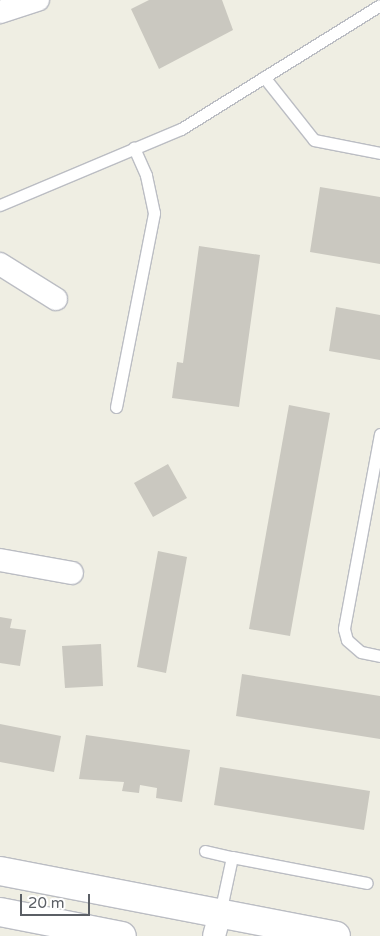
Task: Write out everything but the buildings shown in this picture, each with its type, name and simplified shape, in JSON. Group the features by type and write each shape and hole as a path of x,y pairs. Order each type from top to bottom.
{"main road":[{"path":"0,871 217,924 336,936"},
{"path":"0,912 122,936"}],"street":[{"path":"0,12 38,0"},
{"path":"0,264 56,299"},
{"path":"0,560 72,573"}],"lane":[{"path":"0,204 181,129 380,5"},
{"path":"264,77 314,140 380,153"},
{"path":"116,406 154,213 146,175 134,148"},
{"path":"380,434 344,629 347,640 361,652 380,656"},
{"path":"206,851 367,883"},
{"path":"217,924 232,857"}]}
